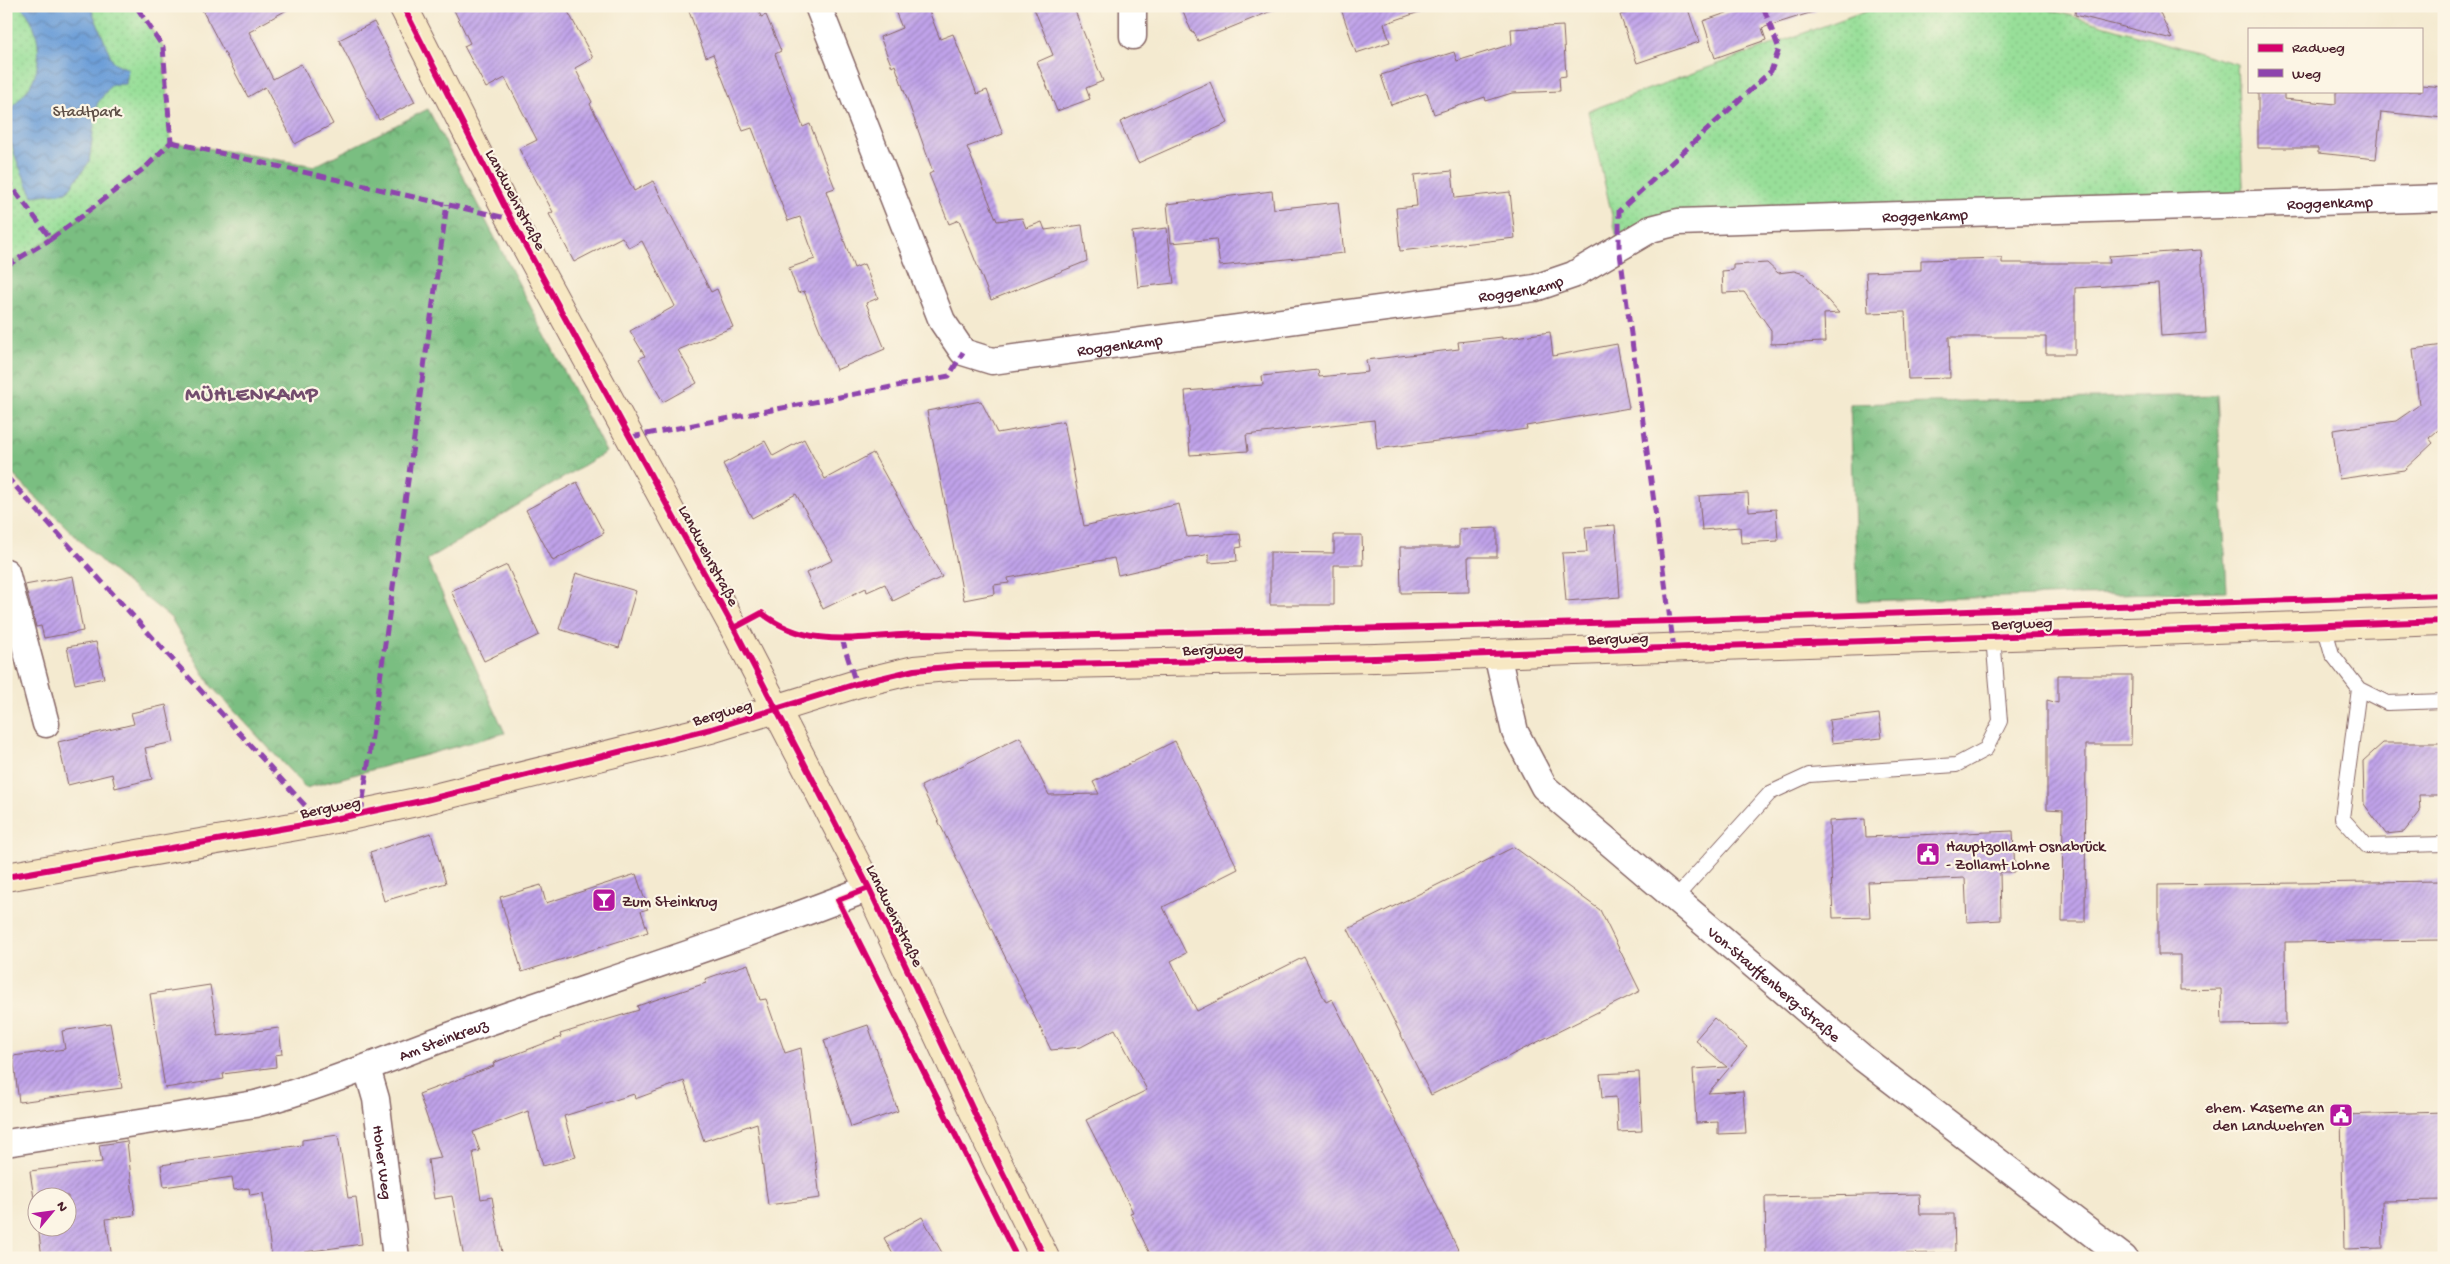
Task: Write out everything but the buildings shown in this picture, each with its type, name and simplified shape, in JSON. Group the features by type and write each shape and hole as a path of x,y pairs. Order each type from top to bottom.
{"main road":[{"name":"Landwehrstraße","path":"403,6 511,219 631,437 869,888 996,1159 1045,1258"},
{"name":"Bergweg","path":"6,877 320,822 426,800 711,729 856,684 914,670 959,666 1497,654 2444,620"}],"street":[{"name":"Roggenkamp","path":"818,6 942,321 963,352 992,361 1535,288 1573,275 1651,229 1678,222 2444,198"},
{"path":"1132,6 1133,36"},
{"path":"6,572 46,724"},
{"name":"Von-Stauffenberg-Straße","path":"1497,654 1515,732 1544,786 1864,1059 2124,1258"},
{"name":"Am Steinkreuz","path":"6,1143 255,1104 283,1097 452,1035 869,888"},
{"name":"Hoher Weg","path":"366,1068 376,1099 396,1258"}],"lane":[{"path":"2324,625 2332,654 2359,689 2387,704 2444,701"},
{"path":"1676,897 1770,793 1801,778 1809,775 1956,765 1986,749 2000,721 1993,637"},
{"path":"2359,689 2342,818 2367,846 2444,844"}],"green space":[{"name":"Stadtpark","path":"6,6 136,6 163,47 171,142 153,160 93,209 50,239 6,266"},
{"path":"1879,6 2037,6 2237,64 2244,204 1679,222 1619,246 1588,111"},
{"path":"428,109 606,452 427,560 505,733 306,788 211,686 171,618 105,565 6,468 6,266 50,239 93,209 153,160 171,142 315,166"},
{"path":"2217,395 2227,591 1858,601 1850,404"}],"water":[{"path":"20,6 90,6 113,62 128,69 126,84 111,85 97,104 89,162 67,192 33,196 11,141 9,132 10,116 14,105 31,84 38,64 39,54 36,32 27,13"}],"marked path":[{"path":"6,179 51,239 146,167 171,142 163,47 136,6"},
{"path":"1674,649 1619,246 1619,211 1771,71 1779,49 1763,6"},
{"path":"171,142 511,219"},
{"path":"361,814 447,204"},
{"path":"6,266 51,239"},
{"path":"631,437 949,376 963,352"},
{"path":"6,476 320,822"},
{"path":"842,639 856,684"}],"cycle path":[{"path":"403,6 511,219 734,628 869,888 996,1159 1045,1258"},
{"path":"734,628 762,613 780,625 799,633 819,637 859,638 922,634 1014,637 1672,621 2444,595"},
{"path":"6,877 320,822 426,800 711,729 856,684 914,670 959,666 1375,658 2444,621"},
{"path":"869,888 838,900 1017,1258"}],"place":[{"name":"Hauptzollamt Osnabrück - Zollamt Lohne","path":"1928,854"},
{"name":"Zum Steinkrug","path":"604,900"},
{"name":"ehem. Kaserne an den Landwehren","path":"2341,1115"}],"district":[{"name":"MÜHLENKAMP","path":"252,393"}]}
